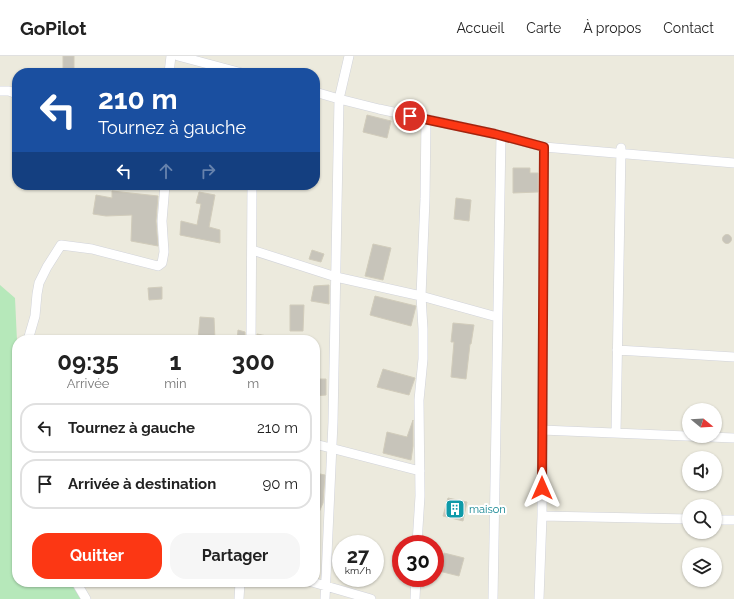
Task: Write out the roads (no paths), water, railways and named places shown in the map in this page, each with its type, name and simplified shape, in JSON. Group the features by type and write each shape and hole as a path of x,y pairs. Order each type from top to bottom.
{"street":[{"path":"170,68 171,56"},
{"path":"178,56 223,68"},
{"path":"325,599 332,449 339,99 349,56"},
{"path":"0,91 12,92"},
{"path":"320,93 379,109 501,135 544,147 621,151 734,163"},
{"path":"418,535 420,496 419,400 423,344 421,296 425,199 426,119"},
{"path":"492,599 501,135"},
{"path":"539,599 542,516 544,147"},
{"path":"616,433 621,151"},
{"path":"29,335 35,316 37,294 40,283 47,267 61,245 92,249 158,266 162,263 164,252 162,221 165,190"},
{"path":"251,335 252,190"},
{"path":"252,250 336,277 421,296 497,317"},
{"path":"617,350 734,357"},
{"path":"542,430 734,438"},
{"path":"320,445 420,471"},
{"path":"542,516 682,519"},
{"path":"722,520 734,520"},
{"path":"320,584 371,599"},
{"path":"79,587 86,599"},
{"path":"239,599 240,587"},
{"path":"415,599 416,587"}],"place":[{"name":"maison","path":"455,509"}]}
